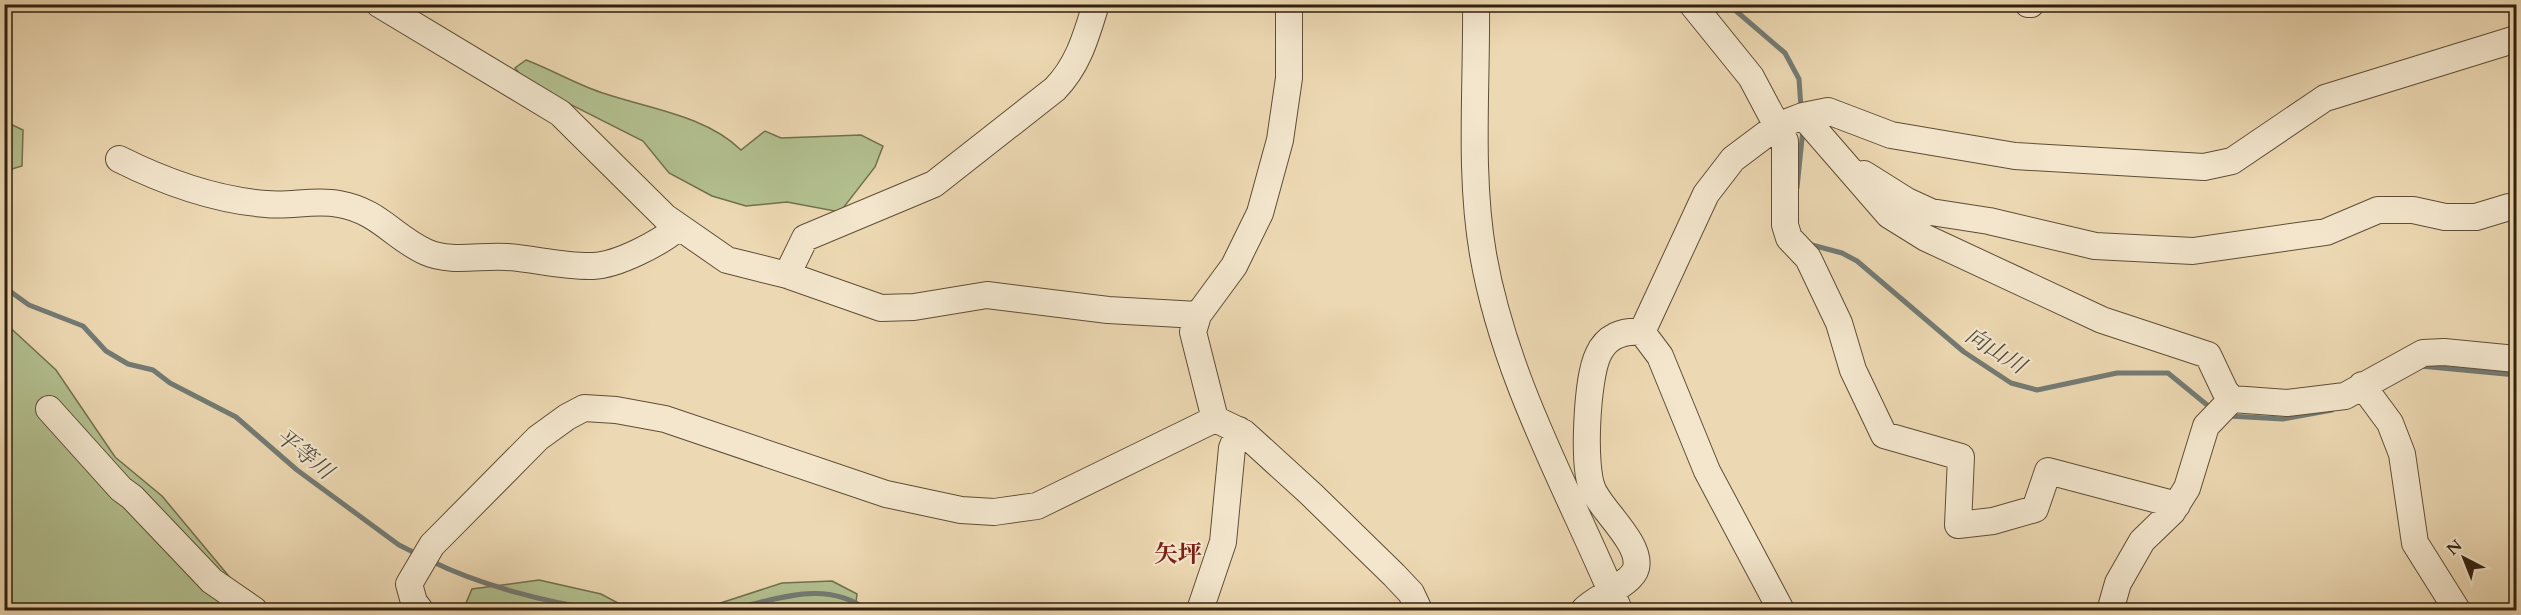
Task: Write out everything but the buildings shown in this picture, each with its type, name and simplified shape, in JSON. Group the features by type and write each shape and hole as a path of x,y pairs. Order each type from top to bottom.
{"street":[{"path":"379,4 560,113 665,217 727,260 787,275 881,308 914,307 987,295 1108,310 1198,315"},
{"path":"787,275 805,238 934,184 1055,89 1069,74 1083,49 1096,4"},
{"path":"1290,4 1289,78 1280,140 1260,213 1234,266 1198,315 1193,332 1215,418 1239,430 1311,494 1411,593 1419,610"},
{"path":"1476,4 1476,173 1483,254 1516,377 1615,601"},
{"path":"1692,4 1751,77 1785,141 1785,225 1789,238 1808,258 1839,323 1853,370 1884,435 1961,457 1958,525 1993,521 2035,509 2048,471 2176,505"},
{"path":"1642,332 1706,194 1733,159 1777,126 1803,116 1828,111 1892,135 2015,156 2204,167 2232,161 2325,98 2517,39"},
{"path":"1803,116 1889,214 1926,238 2102,320 2208,355 2225,391 2224,408"},
{"path":"1839,158 1906,201 1931,212 2095,246 2193,251 2326,232 2378,210 2414,210 2445,217 2476,217 2509,207 2517,209"},
{"path":"119,159 186,188 267,205 316,201 340,204 375,215 425,251 442,257 504,257 594,266 613,261 664,240 679,227"},
{"path":"1615,601 1634,575 1637,565 1634,549 1593,490 1586,466 1592,376 1598,354 1610,339 1625,330 1642,332 1660,356 1707,471 1781,610"},
{"path":"2114,610 2112,604 2118,583 2142,542 2176,505 2187,488 2206,426 2224,408 2333,398 2367,392 2423,353 2444,352 2517,360"},
{"path":"2367,392 2390,423 2402,454 2415,543 2457,610"},
{"path":"420,610 414,602 409,584 424,558 538,438 584,408 616,410 665,419 886,494 961,510 994,512 1037,506 1215,418"},
{"path":"49,409 121,489 132,497 212,581 254,610"},
{"path":"1200,610 1223,542 1232,448 1239,430"},
{"path":"1584,610 1592,602 1615,601"}],"green space":[{"path":"526,60 596,91 695,121 727,138 741,150 765,131 781,138 861,135 883,146 875,167 840,212 787,202 746,206 712,196 669,173 643,141 526,82 515,68"},
{"path":"4,121 23,130 22,166 5,171"},
{"path":"4,322 56,370 115,457 162,496 232,580 261,610 5,610"},
{"path":"539,580 601,594 631,610 463,610 472,589"},
{"path":"832,581 857,594 855,610 699,610 782,583"}],"waterway":[{"name":"向山川","path":"1728,4 1785,53 1799,79 1801,108"},
{"name":"向山川","path":"1797,188 1803,129"},
{"name":"向山川","path":"1812,245 1842,253 1857,261 1964,352 2011,383 2037,390 2117,373 2168,373 2212,409"},
{"name":"平等川","path":"4,287 29,305 83,326 106,351 128,364 153,370 170,383 236,417 297,470 399,545 417,554"},
{"name":"向山川","path":"2420,366 2516,375"},
{"name":"向山川","path":"2228,416 2283,419 2332,410"},
{"name":"平等川","path":"431,561 471,578 514,592 602,610"},
{"name":"平等川","path":"725,610 815,593 850,600 867,610"}],"district":[{"name":"矢坪","path":"1178,554"}]}
